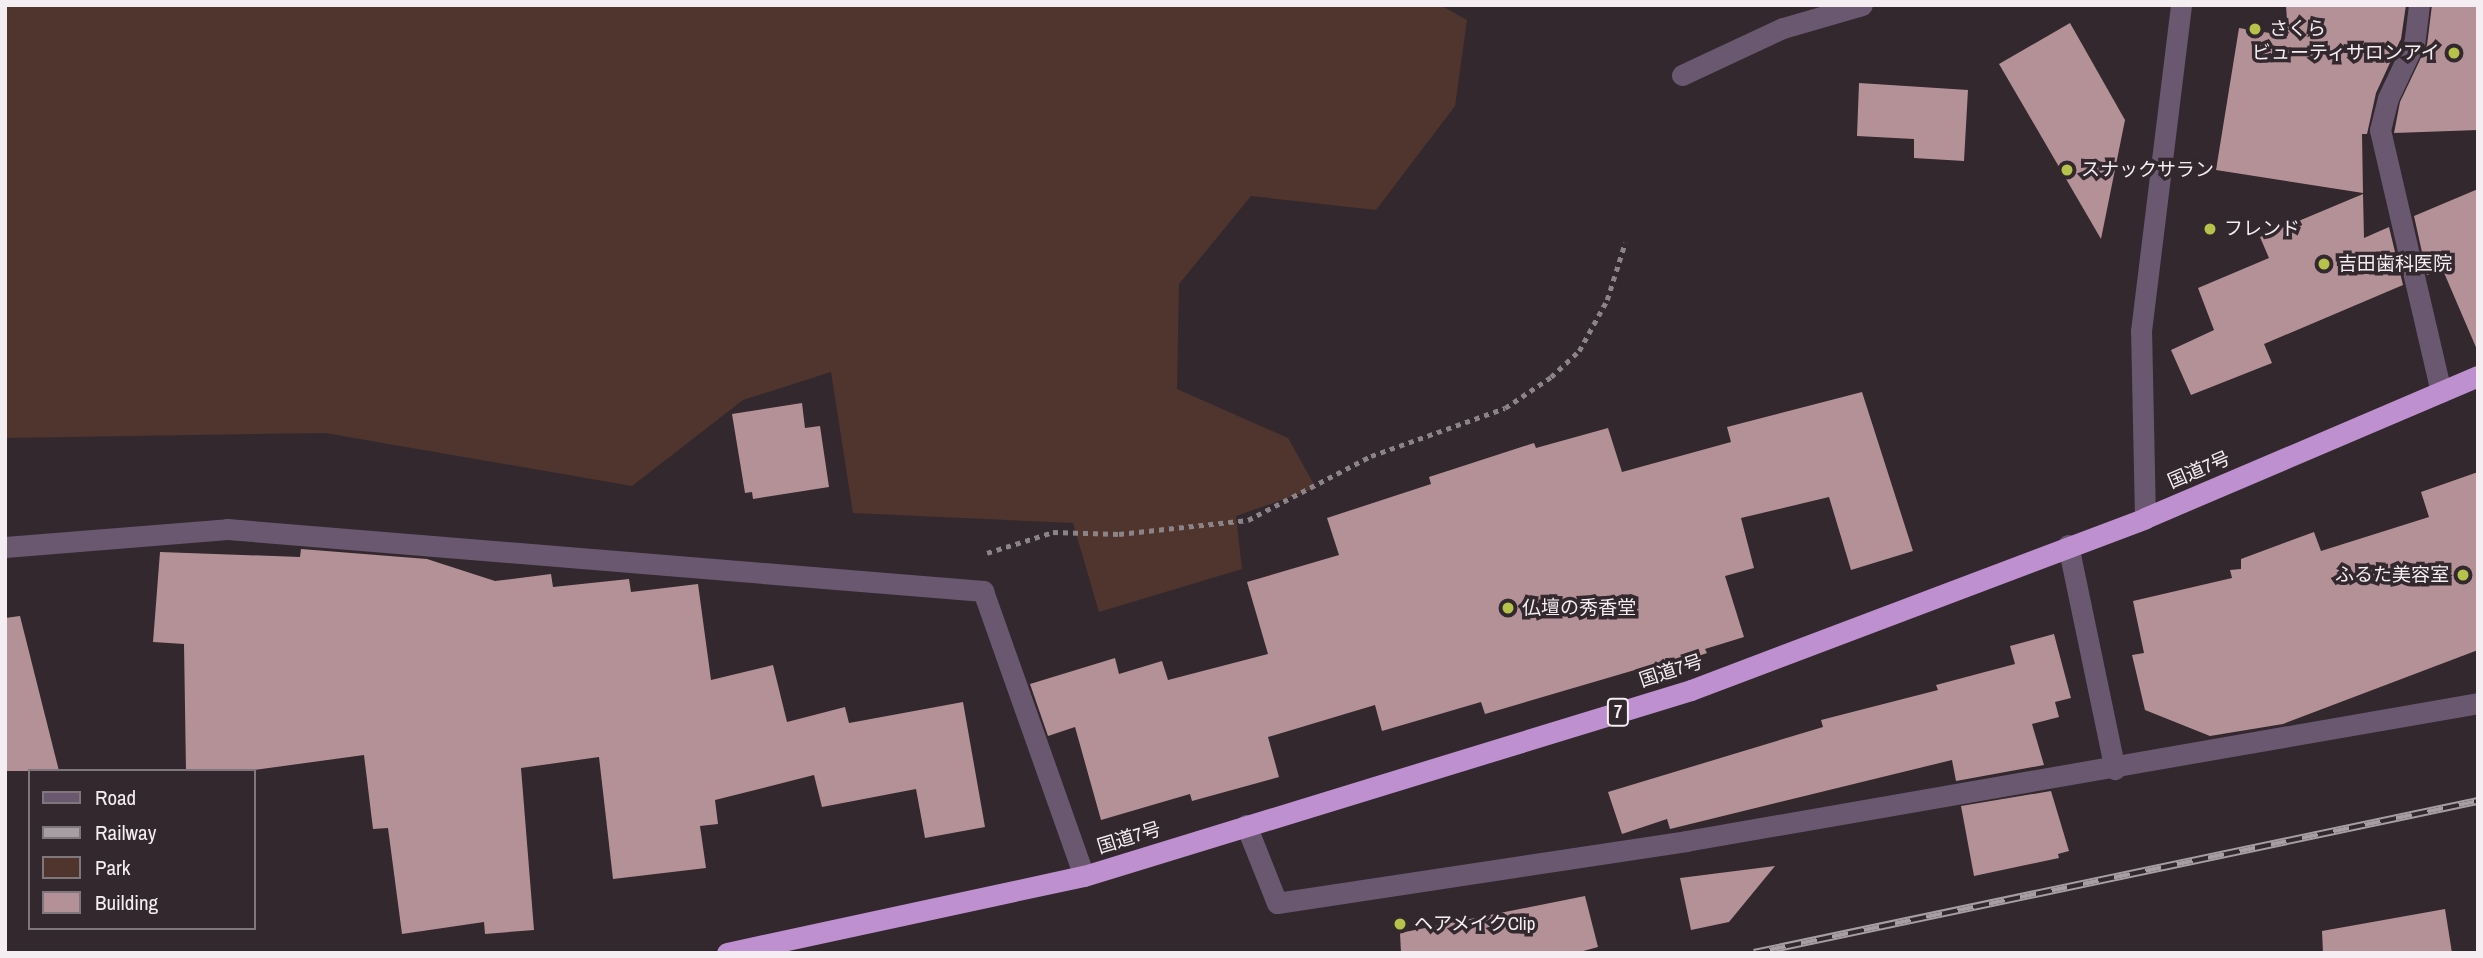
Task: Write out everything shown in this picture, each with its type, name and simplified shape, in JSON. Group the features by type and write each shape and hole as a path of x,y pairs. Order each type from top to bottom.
{"highway":[{"name":"国道7号","path":"727,953 1084,876 1691,690 2145,518 2478,376"}],"street":[{"path":"1682,75 1783,29 1862,5"},
{"path":"2145,518 2141,331 2181,5"},
{"path":"2419,5 2414,43 2388,98 2380,130 2441,392"},
{"path":"5,547 227,529 983,591 1084,876"},
{"path":"2068,545 2115,769"},
{"path":"1246,825 1277,903 1686,841 2115,769 2478,703"}],"path":[{"path":"956,589 970,561 1009,542 1053,532 1119,534 1248,520 1371,456 1505,408 1551,377 1579,351 1607,300 1625,243"}],"green space":[{"path":"5,5 1440,5 1467,20 1455,106 1376,210 1251,196 1179,284 1177,389 1288,438 1316,488 1236,516 1242,569 1099,612 1073,523 853,513 831,372 743,400 632,486 325,433 5,438"}],"building":[{"path":"2286,5 2406,5 2401,39 2376,93 2367,134 2362,134 2363,193 2216,170 2239,28 2288,36"},
{"path":"2432,5 2478,5 2478,130 2394,133 2400,102 2427,45"},
{"path":"2070,23 2125,120 2101,239 1999,64"},
{"path":"1859,83 1968,90 1964,161 1914,158 1914,139 1857,136"},
{"path":"2478,189 2478,352 2442,268 2427,275 2414,216"},
{"path":"2363,194 2364,238 2389,227 2403,285 2264,344 2272,363 2191,395 2171,350 2214,330 2198,288 2269,258 2260,237"},
{"path":"1862,392 1913,551 1851,570 1829,497 1741,518 1754,568 1725,576 1744,637 1705,649 1707,653 1648,674 1645,667 1485,714 1481,702 1382,731 1375,705 1268,737 1279,777 1192,801 1190,794 1101,820 1075,727 1048,736 1030,684 1115,658 1119,674 1162,661 1168,680 1268,654 1247,582 1339,555 1327,518 1431,484 1429,477 1534,443 1536,448 1608,428 1622,472 1731,442 1727,427"},
{"path":"802,403 805,428 820,426 829,487 753,499 752,492 745,493 732,414"},
{"path":"2478,472 2478,650 2283,724 2210,736 2145,710 2132,655 2144,653 2133,601 2232,578 2230,570 2241,569 2241,559 2314,532 2321,551 2429,517 2421,492"},
{"path":"301,549 427,559 495,581 551,574 553,587 629,579 631,592 698,584 711,680 773,665 787,722 845,707 849,723 963,702 985,827 925,838 916,789 822,807 814,775 715,800 718,824 700,826 706,868 613,879 599,757 521,768 534,930 485,934 484,922 402,934 388,828 373,829 364,755 256,770 186,769 184,644 153,642 160,552 300,557"},
{"path":"20,616 58,769 5,771 5,618"},
{"path":"2054,634 2071,698 2055,702 2059,717 2032,724 2044,765 1956,781 1952,760 1670,829 1667,819 1622,834 1608,792 1823,727 1821,720 1938,690 1936,685 2015,664 2010,646"},
{"path":"2051,791 2069,851 2058,854 2059,858 1974,876 1961,806"},
{"path":"1775,866 1729,922 1691,930 1680,878"},
{"path":"1585,896 1598,947 1576,953 1401,953 1400,933"},
{"path":"2445,909 2452,953 2323,953 2322,931"}],"railway":[{"path":"1754,953 2478,801"}],"place":[{"name":"さくら","path":"2255,29"},
{"name":"ビューティサロンアイ","path":"2454,53"},
{"name":"スナックサラン","path":"2067,170"},
{"name":"フレンド","path":"2210,229"},
{"name":"吉田歯科医院","path":"2324,264"},
{"name":"ふるた美容室","path":"2463,575"},
{"name":"仏壇の秀香堂","path":"1508,608"},
{"name":"ヘアメイクClip","path":"1400,924"}]}
